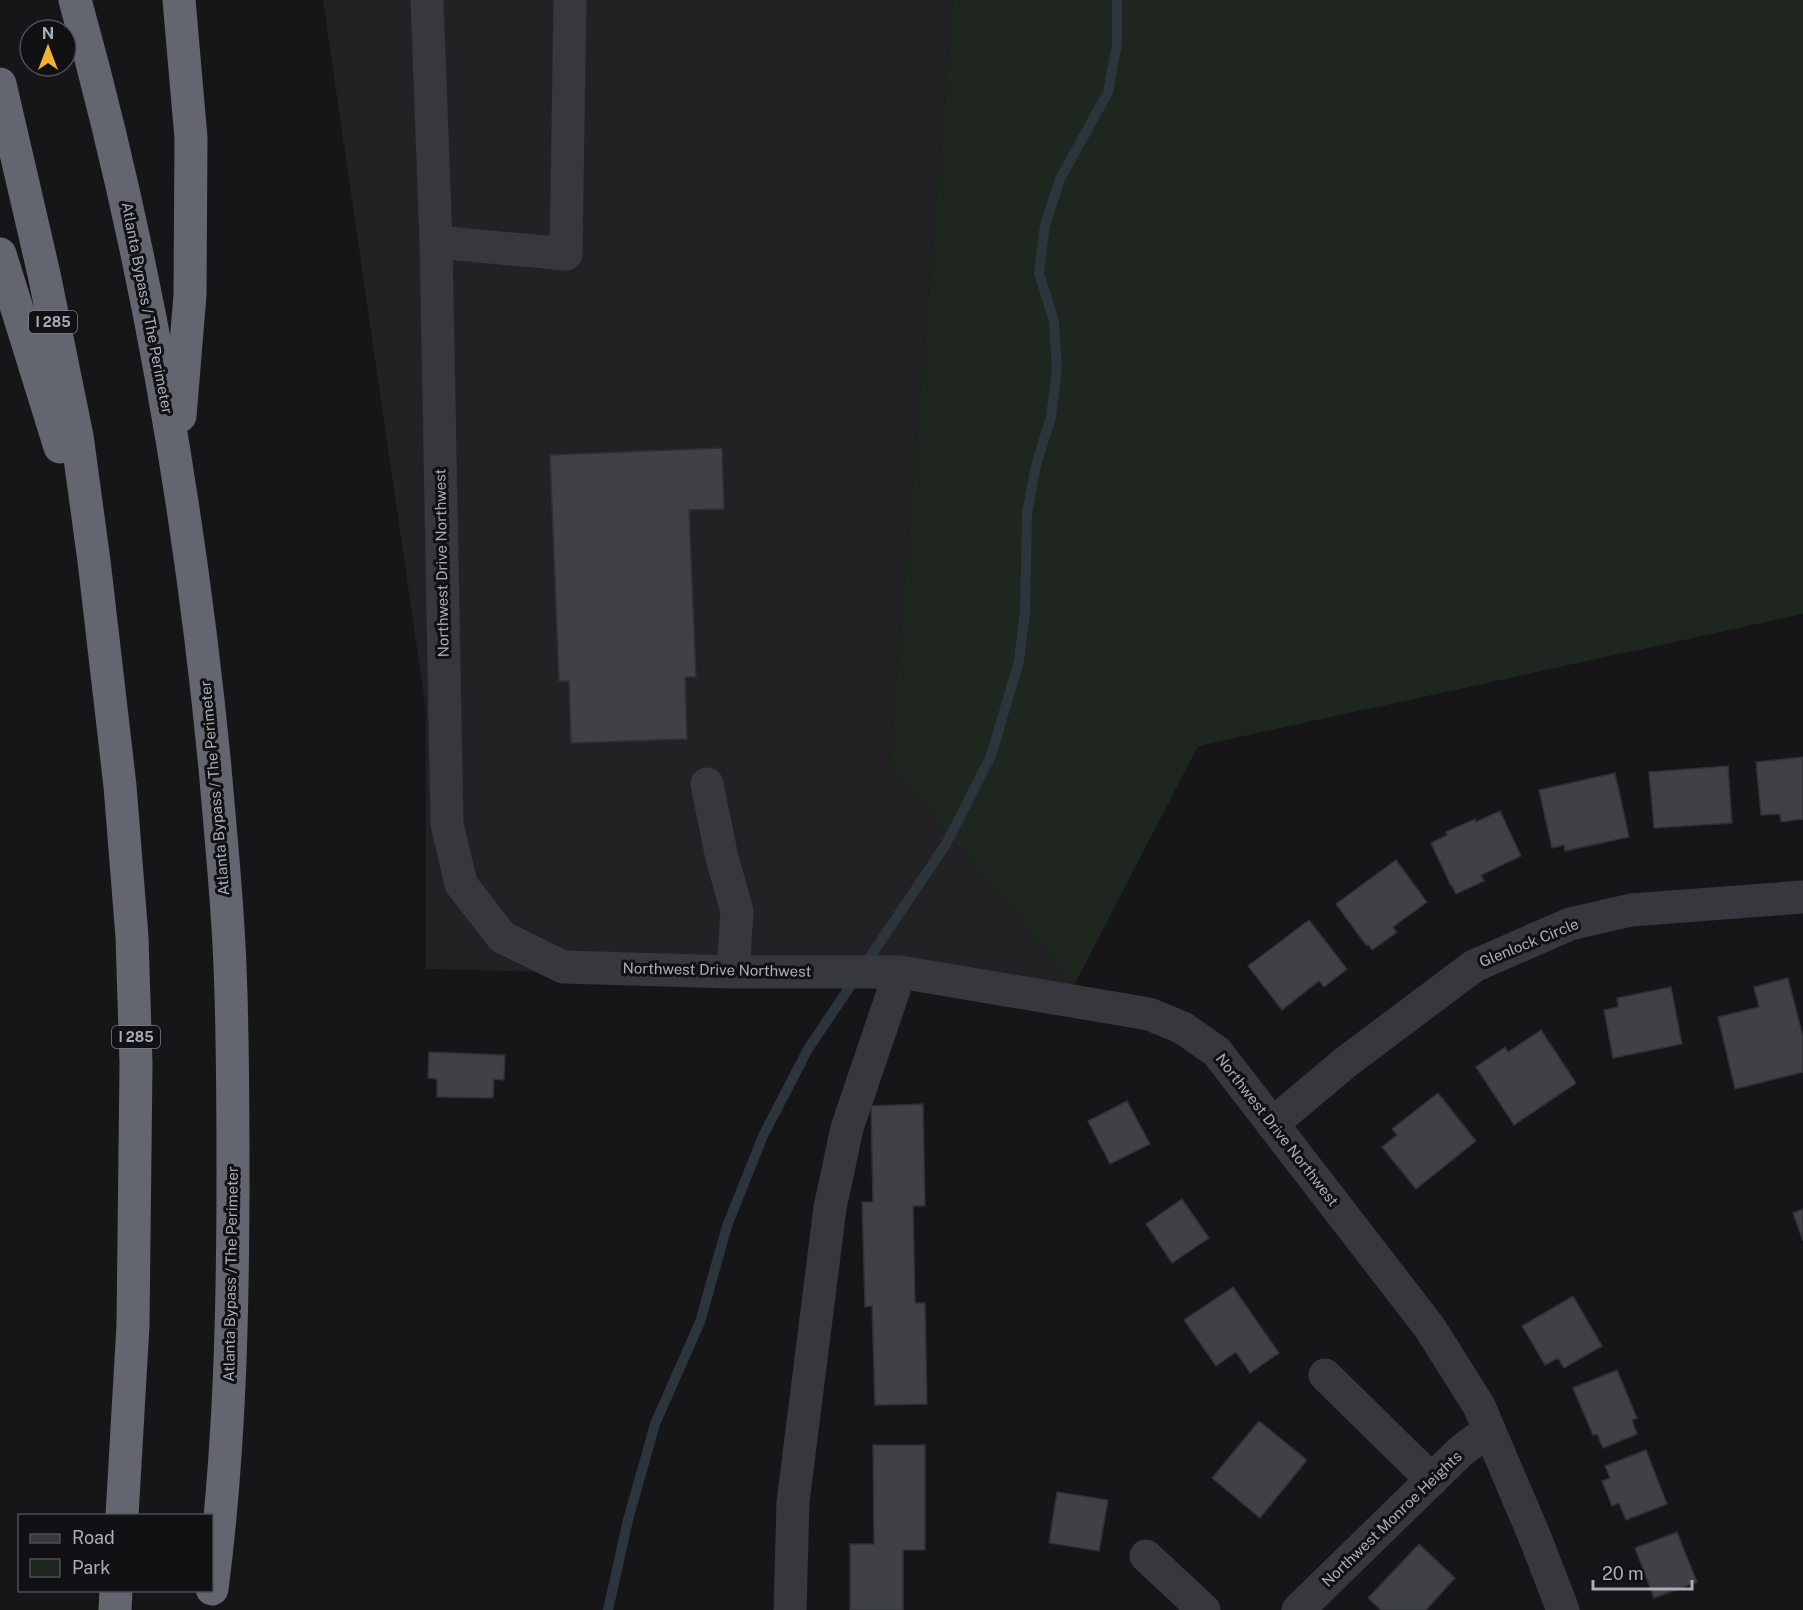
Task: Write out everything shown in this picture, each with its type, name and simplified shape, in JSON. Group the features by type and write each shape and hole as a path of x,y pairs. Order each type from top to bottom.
{"highway":[{"name":"Atlanta Bypass / The Perimeter","path":"75,0 124,191 152,324 176,457 194,579 208,700 229,944 233,1108 233,1267 229,1389 220,1523 213,1575"},
{"path":"176,457 190,295 191,149 178,0"},
{"name":"I 285","path":"0,84 41,263 77,436 120,786 132,937 136,1064 133,1325 122,1514"},
{"path":"0,254 94,561"},
{"path":"115,1610 116,1592"},
{"name":"Atlanta Bypass / The Perimeter","path":"209,1610 211,1592"}],"street":[{"name":"Northwest Drive Northwest","path":"427,0 436,242 447,824 461,884 502,937 563,966 733,972 900,972 1149,1014 1183,1028 1217,1052 1430,1328 1479,1406 1563,1610"},
{"path":"436,242 566,254 570,0"},
{"path":"707,784 722,858 737,911 733,972"},
{"name":"Glenlock Circle","path":"1272,1124 1346,1062 1474,966 1570,924 1631,910 1803,897"},
{"path":"790,1610 793,1502 830,1208 847,1128 900,972"},
{"path":"1325,1375 1432,1480"},
{"name":"Northwest Monroe Heights","path":"1298,1610 1461,1451 1489,1430"},
{"path":"1146,1556 1204,1610"}],"shaded area":[{"path":"323,0 953,0 889,764 1074,985 426,969 426,710"}],"green space":[{"path":"953,0 1803,0 1803,614 1198,746 1074,985 889,764"}],"building":[{"path":"722,448 724,509 689,510 696,677 685,677 687,739 571,743 569,681 559,681 550,455"},
{"path":"1803,757 1803,819 1781,822 1780,814 1761,815 1756,762"},
{"path":"1728,766 1732,823 1654,828 1649,772"},
{"path":"1615,773 1629,837 1565,851 1564,845 1552,848 1539,790"},
{"path":"1500,811 1521,856 1481,875 1484,881 1456,894 1431,843 1447,835 1446,832"},
{"path":"1396,860 1427,902 1393,927 1397,932 1372,950 1336,904"},
{"path":"1309,920 1347,969 1324,987 1319,981 1282,1010 1248,966"},
{"path":"1788,978 1803,1037 1803,1072 1735,1089 1718,1017 1759,1007 1754,987"},
{"path":"1671,987 1682,1044 1613,1058 1604,1010 1618,1007 1617,998"},
{"path":"1541,1030 1576,1083 1514,1125 1476,1067 1505,1047 1508,1052"},
{"path":"429,1052 505,1055 504,1080 494,1079 493,1098 437,1097 437,1079 428,1078"},
{"path":"1438,1093 1476,1141 1416,1189 1382,1147 1397,1135 1392,1129"},
{"path":"1127,1101 1150,1144 1110,1164 1088,1121"},
{"path":"923,1104 925,1206 913,1206 915,1303 925,1303 927,1404 875,1405 872,1306 865,1307 862,1202 873,1202 871,1106"},
{"path":"1182,1199 1209,1238 1172,1263 1146,1224"},
{"path":"1803,1209 1803,1241 1793,1213"},
{"path":"1233,1287 1279,1353 1250,1373 1236,1352 1216,1366 1184,1320"},
{"path":"1573,1296 1602,1346 1564,1368 1558,1358 1545,1365 1522,1326"},
{"path":"1617,1370 1637,1418 1632,1420 1637,1434 1603,1448 1597,1434 1593,1435 1573,1388"},
{"path":"1259,1421 1307,1460 1260,1518 1212,1478"},
{"path":"873,1445 925,1445 925,1550 903,1550 903,1610 850,1610 850,1544 874,1544"},
{"path":"1646,1450 1667,1504 1626,1520 1619,1503 1612,1506 1602,1481 1610,1478 1605,1466"},
{"path":"1057,1492 1108,1500 1099,1551 1049,1543"},
{"path":"1677,1532 1697,1582 1654,1598 1635,1548"},
{"path":"1419,1544 1455,1578 1426,1610 1381,1610 1368,1598"}],"waterway":[{"path":"608,1610 628,1520 655,1424 700,1322 727,1226 763,1136 808,1049 946,844 991,756 1019,661 1025,612 1027,513 1036,465 1051,417 1057,369 1054,321 1039,273 1045,225 1060,179 1108,92 1117,44 1117,0"}]}
